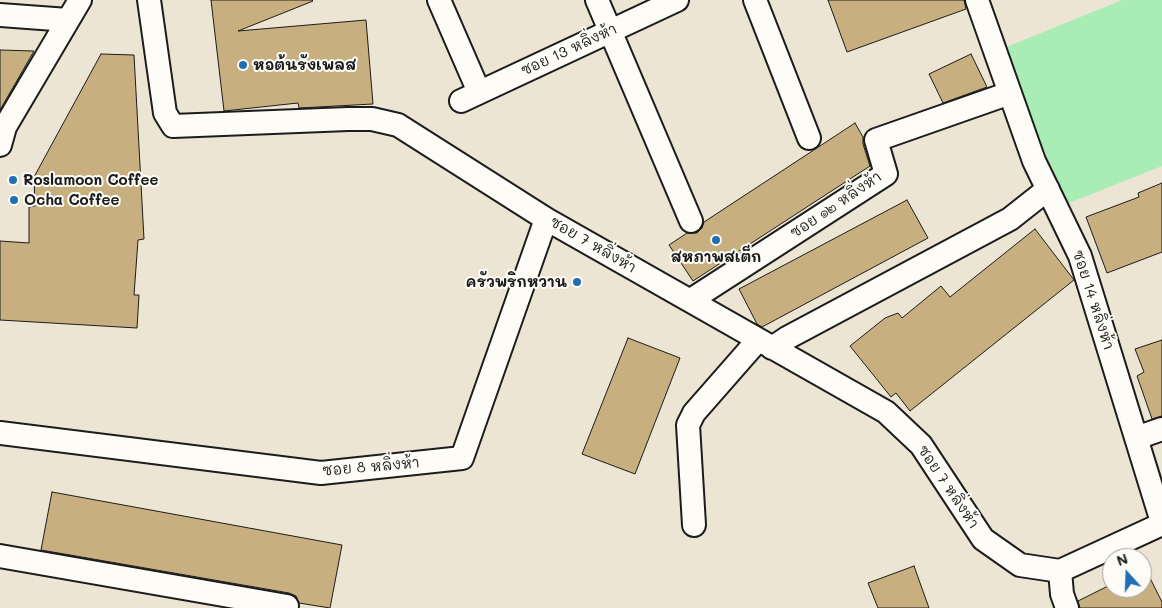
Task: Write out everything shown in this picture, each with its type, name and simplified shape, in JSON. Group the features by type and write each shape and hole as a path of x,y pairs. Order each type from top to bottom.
{"street":[{"path":"2,133 80,0"},
{"name":"ซอย 7 หลิ่งห้า","path":"149,0 165,113 173,126 348,118 372,119 398,125 546,219 886,412 921,445 983,539 1020,565 1060,571"},
{"name":"ซอย 13 หลิ่งห้า","path":"439,0 470,96 677,0"},
{"path":"597,0 691,221"},
{"path":"755,0 808,138"},
{"name":"ซอย 14 หลิ่งห้า","path":"977,0 1034,161 1080,256 1162,523"},
{"path":"0,15 68,20"},
{"name":"ซอย ๑๒ หลิ่งห้า","path":"691,300 886,174 876,140 1010,93"},
{"path":"694,525 688,425 694,413 765,344 787,338 1010,219 1048,189"},
{"name":"ซอย 8 หลิ่งห้า","path":"0,433 321,472 462,458 546,219"},
{"path":"1136,438 1162,429"},
{"path":"1067,608 1062,594 1060,571 1162,523"},
{"path":"0,556 287,606"}],"green space":[{"path":"1122,0 1162,0 1162,166 1064,205 1004,48"}],"building":[{"path":"211,0 313,1 238,31 366,20 373,104 299,108 298,103 224,111"},
{"path":"828,0 964,0 966,9 847,52"},
{"path":"0,50 34,51 0,110"},
{"path":"101,54 134,55 144,239 138,240 134,295 139,295 137,328 0,320 0,241 29,243 29,207 35,206 34,177"},
{"path":"971,54 987,87 943,103 929,74"},
{"path":"855,123 863,137 863,144 870,166 693,281 669,245 687,233 697,233 702,228 704,222"},
{"path":"1162,183 1162,252 1107,273 1086,217 1139,197 1138,193"},
{"path":"907,200 928,238 762,327 757,324 739,289"},
{"path":"1035,229 1074,280 910,411 896,393 891,397 850,346 885,318 898,313 902,318 941,286 950,297"},
{"path":"628,338 680,358 635,474 582,454"},
{"path":"1162,340 1162,416 1152,419 1137,376 1144,372 1135,349"},
{"path":"52,492 342,545 330,608 299,603 296,596 289,593 41,550"},
{"path":"914,566 929,608 878,608 868,583"},
{"path":"1152,582 1162,602 1162,608 1080,608 1078,601 1102,589 1102,598 1152,598"}],"place":[{"name":"หอต้นรังเพลส","path":"243,65"},
{"name":"Roslamoon Coffee","path":"13,180"},
{"name":"Ocha Coffee","path":"14,200"},
{"name":"สหภาพสเต็ก","path":"716,240"},
{"name":"ครัวพริกหวาน","path":"577,282"}]}
